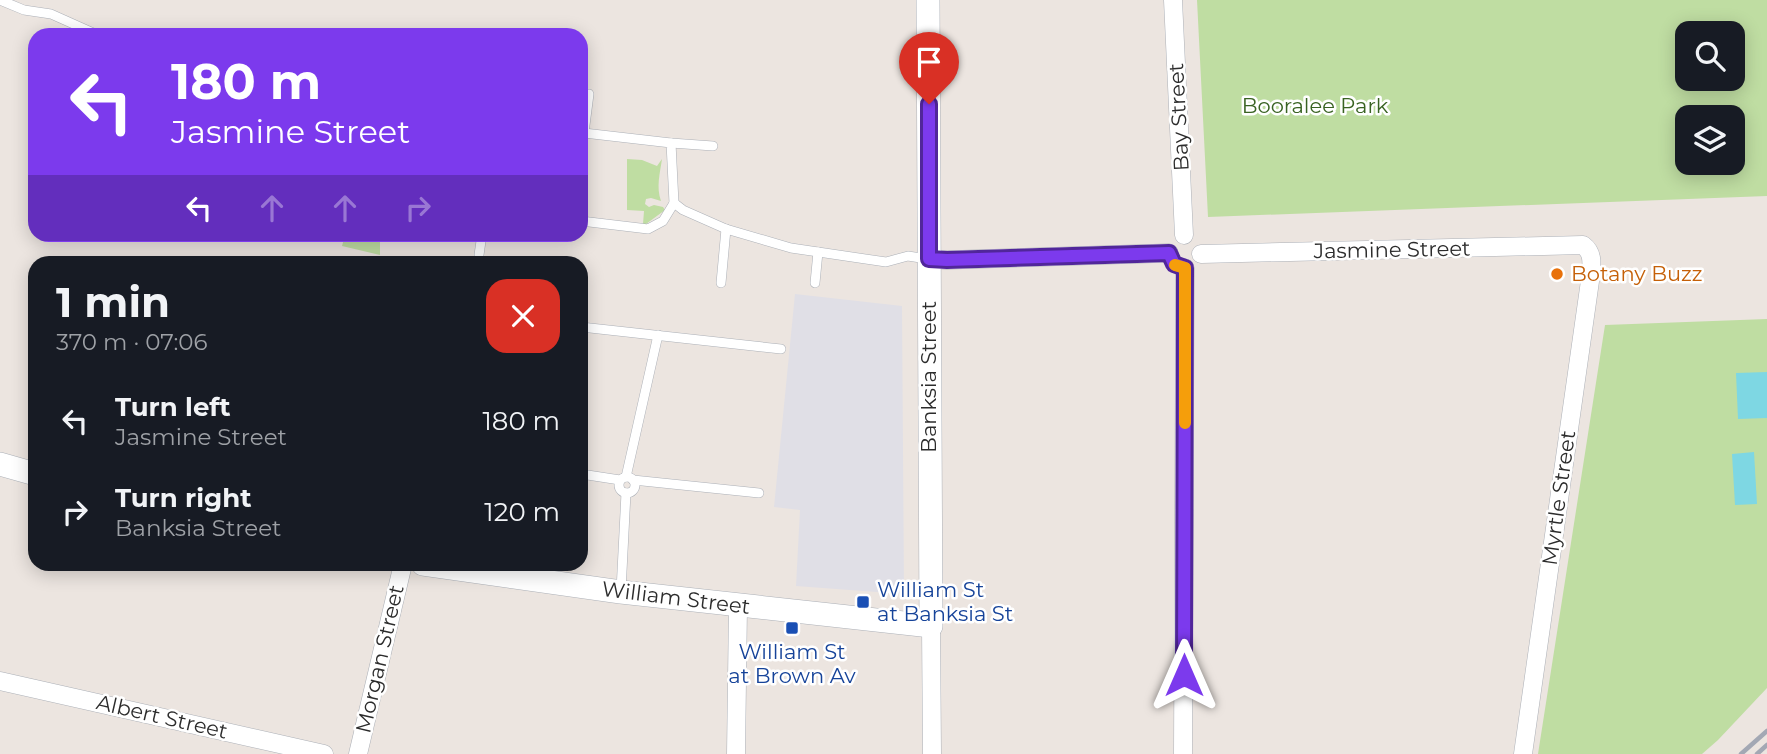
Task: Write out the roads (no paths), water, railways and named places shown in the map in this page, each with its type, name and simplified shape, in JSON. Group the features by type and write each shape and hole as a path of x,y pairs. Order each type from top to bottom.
{"street":[{"name":"Banksia Street","path":"928,0 932,754"},
{"name":"Bay Street","path":"1173,0 1184,235"},
{"path":"1184,235 1199,242 1202,254 1196,264 1185,268 1174,264 1169,253 1173,241 1184,235"},
{"name":"Jasmine Street","path":"1202,254 1583,245"},
{"name":"Myrtle Street","path":"1523,754 1591,281 1592,256 1583,245"},
{"path":"929,259 1169,253"},
{"path":"1183,754 1185,268"},
{"path":"0,464 28,472"},
{"name":"Morgan Street","path":"358,754 401,571"},
{"name":"William Street","path":"472,571 621,592 931,626"},
{"path":"736,754 738,606"},
{"name":"Albert Street","path":"0,681 324,754"}],"lane":[{"path":"0,0 24,10 51,14 82,28"},
{"path":"588,101 589,94"},
{"path":"588,137 713,146"},
{"path":"588,222 648,229 663,221 674,203 671,143"},
{"path":"674,203 683,210 726,229 790,248 886,262 908,256 929,259"},
{"path":"720,283 726,229"},
{"path":"479,255 481,242"},
{"path":"815,283 818,252"},
{"path":"588,328 781,349"},
{"path":"621,592 625,493 619,485 626,479 658,335"},
{"path":"588,475 759,493"}],"water":[{"path":"1767,372 1767,418 1738,419 1736,373"},
{"path":"1754,452 1757,504 1735,505 1732,454"}],"railway":[{"path":"1741,754 1767,731"},
{"path":"1757,754 1767,745"}],"place":[{"name":"Botany Buzz","path":"1557,274"},
{"name":"William St at Banksia St","path":"863,602"},
{"name":"William St at Brown Av","path":"792,628"}],"park label":[{"name":"Booralee Park","path":"1315,106"}]}
